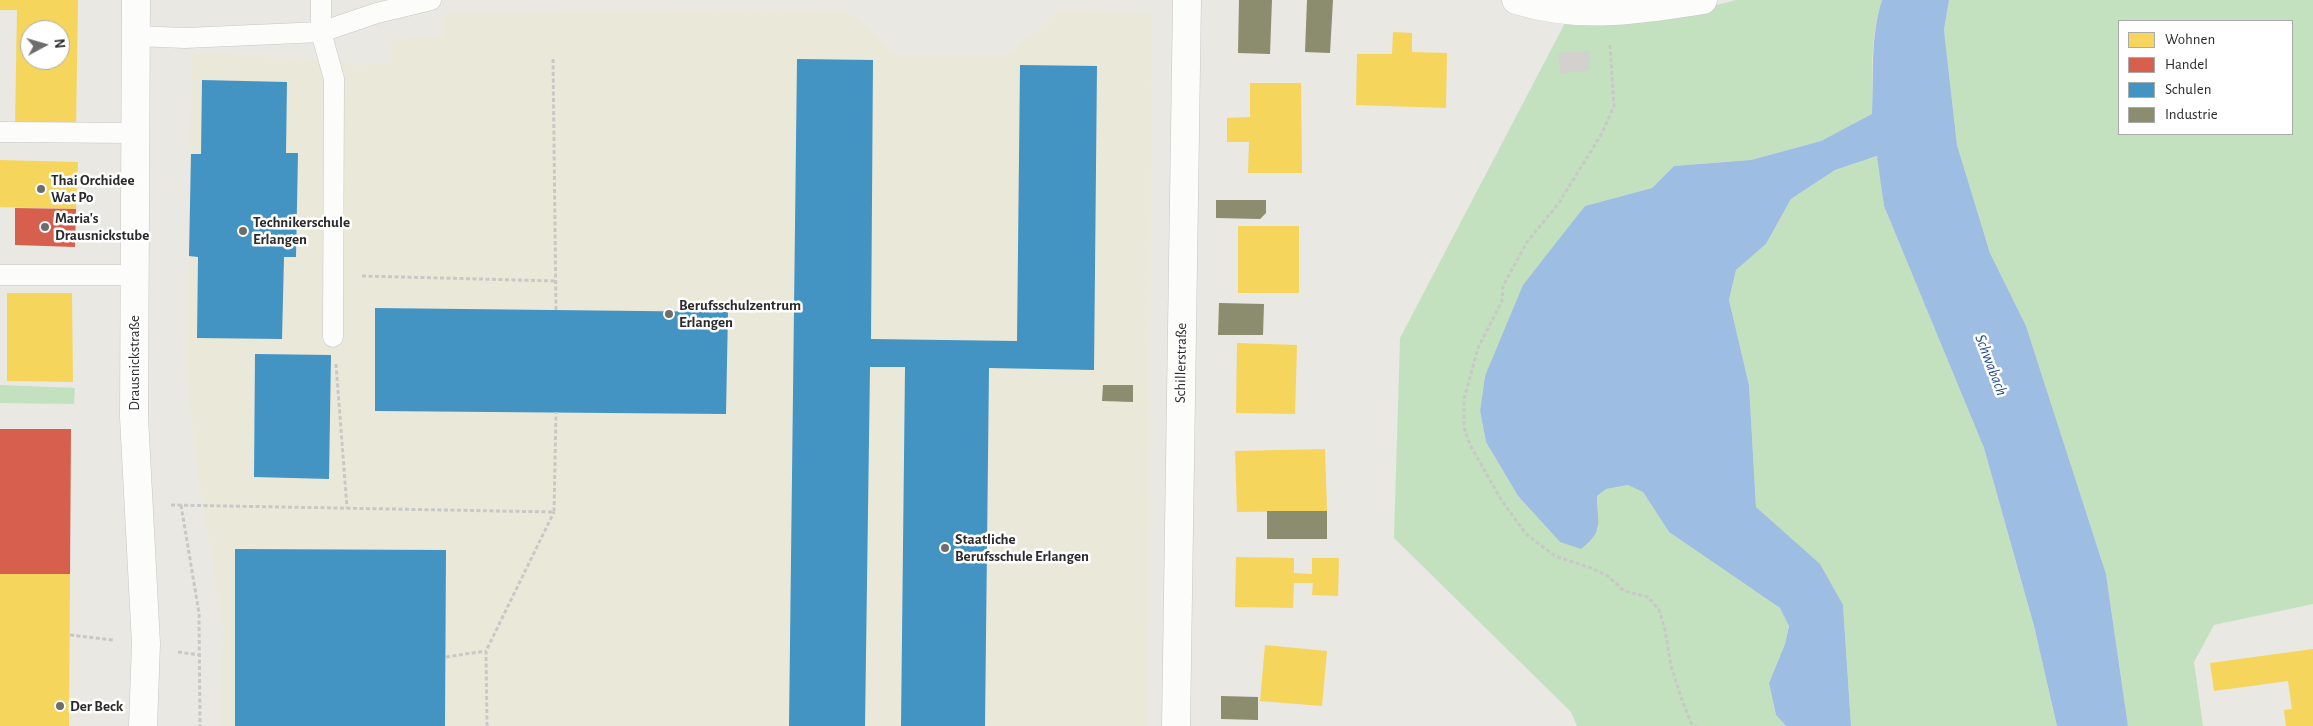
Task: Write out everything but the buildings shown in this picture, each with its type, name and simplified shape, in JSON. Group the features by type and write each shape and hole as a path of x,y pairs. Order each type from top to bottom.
{"street":[{"name":"Drausnickstraße","path":"136,0 134,417 146,644 143,726"},
{"name":"Schillerstraße","path":"1176,726 1187,0"},
{"path":"1516,0 1576,12 1633,10 1703,0"}],"lane":[{"path":"321,0 321,32 334,79 333,337"},
{"path":"135,36 185,38 321,32 377,13 431,0"},
{"path":"0,132 134,133"},
{"path":"0,275 134,275"}],"path":[{"path":"1606,12 1614,106 1593,148 1558,204 1527,242 1504,286 1502,301 1478,348 1464,398 1464,427 1470,445 1502,501 1526,534 1555,556 1591,568 1608,576 1624,590 1648,597 1659,610 1665,630 1671,666 1691,723 1696,726"},
{"path":"552,59 556,310"},
{"path":"334,276 556,282"},
{"path":"333,337 347,508"},
{"path":"487,726 486,651 554,512 556,412"},
{"path":"138,504 554,512"},
{"path":"181,505 199,613 200,726"},
{"path":"446,658 486,651"}],"shaded area":[{"name":"Berufsschulzentrum Erlangen","path":"767,9 849,12 897,55 1008,55 1061,9 1152,15 1148,726 221,726 223,628 199,480 186,371 192,53 306,58 362,65 390,63 393,40 444,36 444,14"}],"green space":[{"path":"1736,0 1882,0 1875,28 1872,71 1873,114 1821,141 1751,160 1674,166 1652,188 1585,206 1485,376 1480,411 1486,442 1518,496 1560,542 1598,529 1597,496 1606,489 1629,485 1643,492 1669,532 1780,608 1789,625 1785,644 1769,683 1776,715 1786,726 1577,726 1571,712 1394,538 1400,338 1565,23 1664,19"},
{"path":"1949,0 2313,0 2313,604 2214,625 2194,662 2203,726 2128,726 2106,574 2026,326 1990,253 1957,145 1944,30"},
{"path":"1878,156 1884,206 1984,448 2034,626 2057,726 1851,726 1843,605 1773,523 1756,507 1749,385 1729,300 1736,270 1766,244 1791,199 1835,170"},
{"path":"0,385 75,388 74,404 0,403"}],"water":[{"name":"Schwabach","path":"1882,0 1949,0 1944,30 1957,145 1990,253 2026,326 2106,574 2128,726 2057,726 2034,626 1984,448 1884,206 1877,156 1835,170 1791,199 1766,244 1736,270 1729,300 1749,385 1756,507 1820,564 1843,605 1851,726 1786,726 1776,715 1769,683 1785,644 1789,626 1780,608 1669,532 1643,492 1628,485 1606,489 1597,496 1597,531 1581,549 1560,542 1518,496 1486,442 1480,411 1485,376 1523,285 1585,206 1652,188 1674,166 1751,160 1821,141 1872,114 1874,42"}],"place":[{"name":"Thai Orchidee Wat Po","path":"41,189"},
{"name":"Maria's Drausnickstube","path":"45,227"},
{"name":"Technikerschule Erlangen","path":"243,231"},
{"name":"Berufsschulzentrum Erlangen","path":"669,314"},
{"name":"Staatliche Berufsschule Erlangen","path":"945,548"},
{"name":"Der Beck","path":"60,706"}]}
